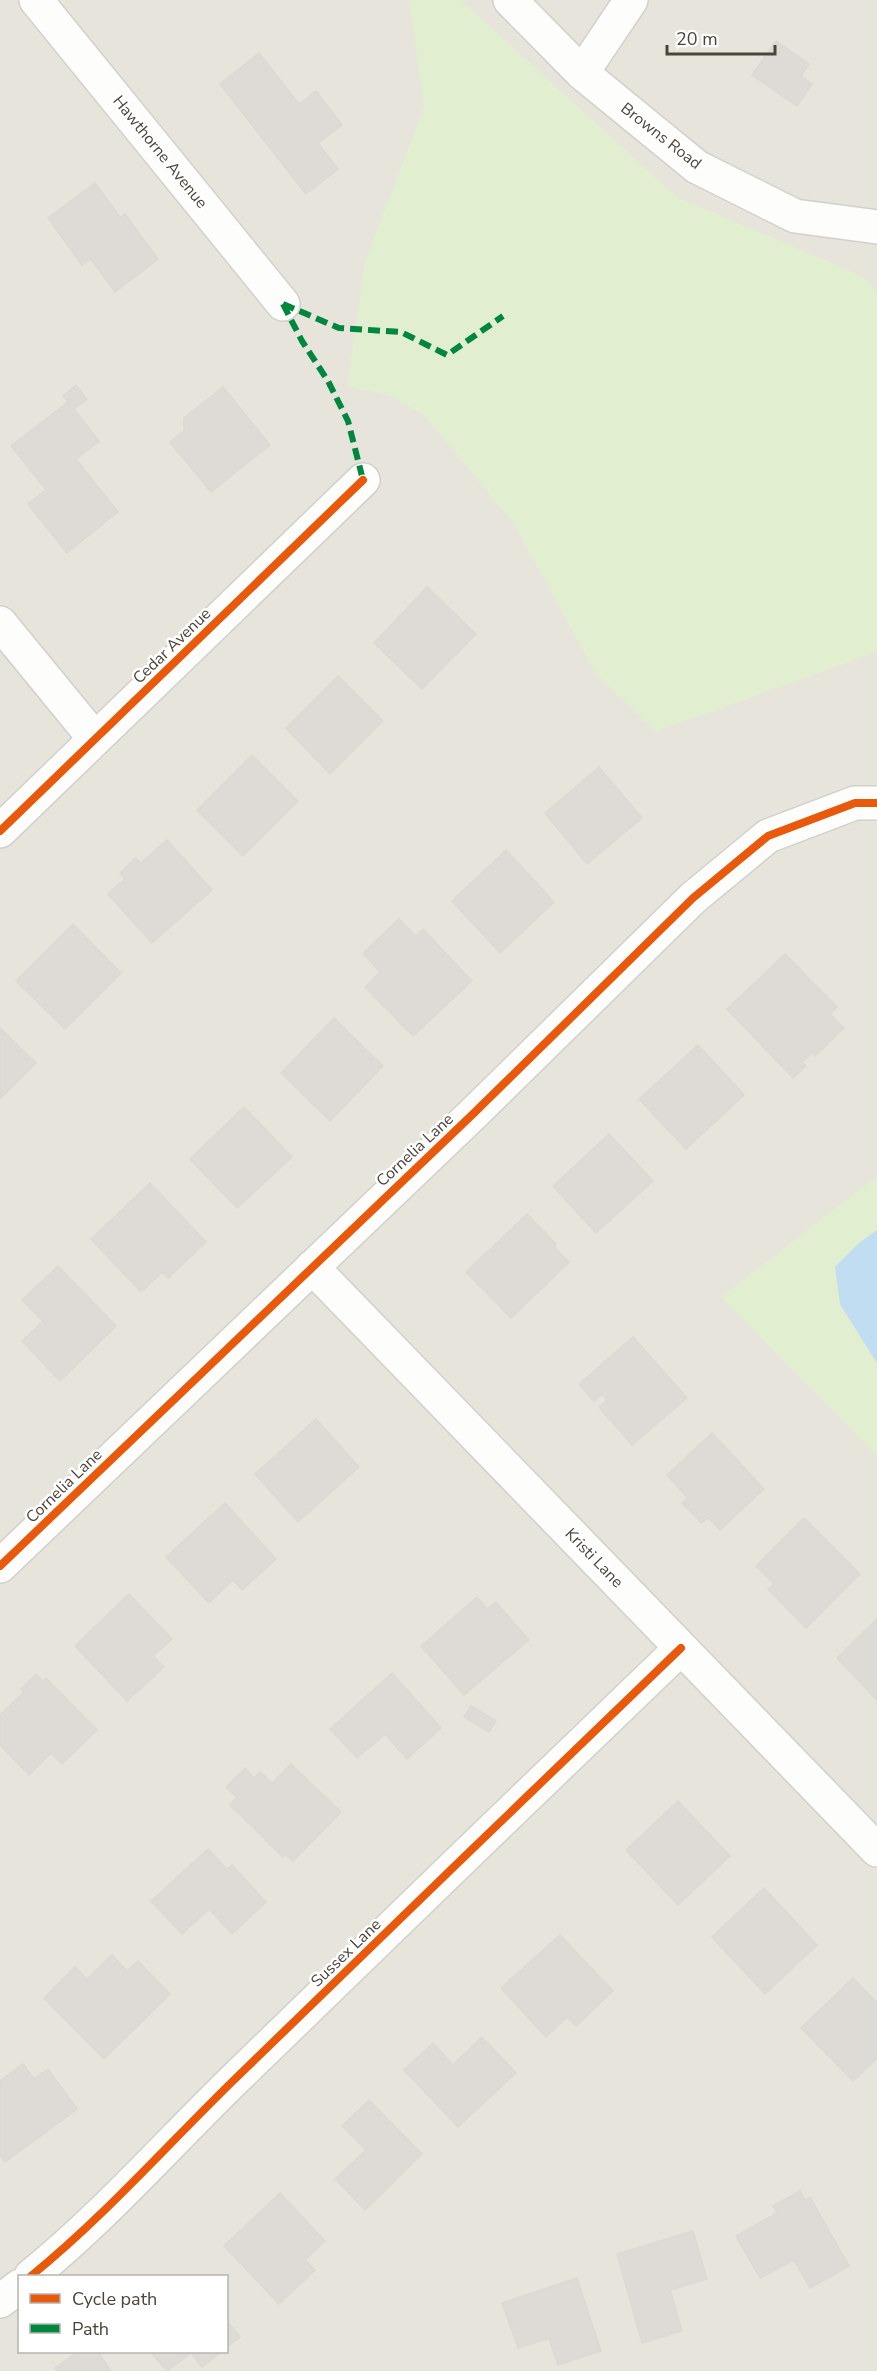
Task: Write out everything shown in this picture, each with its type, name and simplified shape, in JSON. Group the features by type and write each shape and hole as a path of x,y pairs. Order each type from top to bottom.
{"street":[{"name":"Hawthorne Avenue","path":"36,0 283,304"},
{"name":"Browns Road","path":"510,0 582,73 697,166 795,216 877,227"},
{"path":"582,73 631,0"},
{"name":"Cedar Avenue","path":"0,831 363,480"},
{"path":"0,623 95,740"},
{"name":"Cornelia Lane","path":"0,1566 474,1113 693,898 768,836 855,803 877,803"},
{"name":"Kristi Lane","path":"312,1267 877,1850"},
{"name":"Sussex Lane","path":"33,2275 65,2249 124,2193 202,2111 681,1648"},
{"path":"0,2301 18,2288"}],"shaded area":[{"path":"0,0 877,0 877,2371 0,2371"}],"green space":[{"path":"409,0 461,0 677,197 862,276 877,291 877,652 655,732 596,674 513,523 424,415 390,396 347,386 365,262 424,107"},
{"path":"877,1176 877,1230 859,1243 840,1305 877,1363 877,1456 721,1297"}],"water":[{"path":"877,1230 877,1363 840,1304 835,1267 859,1243"}],"building":[{"path":"776,41 809,64 801,76 812,84 797,106 752,75"},
{"path":"259,53 299,104 316,91 342,125 318,143 338,169 306,194 220,84"},
{"path":"95,183 120,217 125,214 158,259 115,292 91,259 82,265 48,218"},
{"path":"76,385 87,399 74,409 99,441 76,459 118,512 67,553 28,504 46,490 11,446 68,402 63,396"},
{"path":"223,387 270,445 211,492 170,442 184,431 184,418"},
{"path":"427,587 476,634 422,689 374,643"},
{"path":"338,676 383,721 330,774 286,728"},
{"path":"252,755 298,801 243,856 197,810"},
{"path":"599,767 642,818 587,864 545,813"},
{"path":"167,840 212,890 152,943 108,894 125,879 120,873 136,858 141,863"},
{"path":"506,850 554,902 500,953 452,901"},
{"path":"399,919 416,936 423,929 472,981 413,1036 365,987 380,972 363,953"},
{"path":"73,924 121,973 65,1029 16,981"},
{"path":"785,954 837,1007 830,1014 844,1028 815,1056 812,1053 802,1062 806,1066 793,1078 727,1009"},
{"path":"334,1018 383,1066 330,1121 281,1073"},
{"path":"0,1028 36,1063 0,1099"},
{"path":"698,1045 744,1095 686,1149 639,1099"},
{"path":"244,1107 292,1157 237,1208 190,1159"},
{"path":"609,1134 653,1181 596,1233 553,1186"},
{"path":"150,1183 206,1242 168,1278 162,1272 141,1292 91,1239"},
{"path":"527,1214 556,1244 554,1247 569,1262 511,1318 466,1272"},
{"path":"58,1266 116,1326 60,1381 22,1341 43,1321 22,1300"},
{"path":"633,1337 687,1398 632,1445 599,1407 607,1400 602,1394 594,1401 579,1384"},
{"path":"316,1419 359,1467 298,1522 255,1474"},
{"path":"712,1433 764,1489 720,1530 708,1517 702,1523 682,1503 688,1498 667,1475"},
{"path":"225,1503 276,1559 242,1590 233,1580 209,1603 166,1557"},
{"path":"804,1518 860,1574 806,1628 768,1589 774,1584 756,1566"},
{"path":"129,1594 172,1639 153,1656 164,1667 127,1701 75,1646"},
{"path":"477,1597 487,1609 496,1602 529,1640 464,1695 421,1646"},
{"path":"877,1619 877,1700 837,1658"},
{"path":"392,1673 441,1728 407,1759 385,1734 357,1758 330,1729"},
{"path":"36,1674 43,1681 46,1678 97,1730 62,1764 51,1753 29,1775 0,1745 0,1715 24,1692 21,1689"},
{"path":"471,1706 496,1721 489,1732 464,1717"},
{"path":"291,1764 341,1812 293,1861 285,1854 283,1857 230,1805 237,1797 226,1787 245,1768 254,1778 260,1772 272,1783"},
{"path":"678,1801 730,1856 678,1905 626,1850"},
{"path":"208,1849 227,1869 232,1865 266,1902 232,1934 209,1909 182,1934 151,1901"},
{"path":"764,1888 817,1945 765,1994 712,1937"},
{"path":"560,1935 613,1991 576,2026 567,2017 546,2037 501,1988"},
{"path":"112,1955 127,1971 138,1961 170,1994 104,2059 44,1998 75,1967 87,1979"},
{"path":"853,1978 877,2003 877,2058 853,2081 801,2028"},
{"path":"482,2037 516,2073 458,2127 404,2070 433,2043 453,2065"},
{"path":"23,2064 34,2079 48,2069 77,2109 5,2162 0,2155 0,2081"},
{"path":"369,2100 422,2154 365,2210 335,2179 366,2150 342,2126"},
{"path":"800,2191 805,2200 810,2197 849,2266 810,2288 794,2260 760,2278 736,2236 777,2213 773,2206"},
{"path":"280,2193 325,2241 305,2260 315,2270 279,2304 224,2246"},
{"path":"693,2231 707,2279 670,2290 682,2331 642,2343 617,2254"},
{"path":"577,2278 601,2351 558,2365 549,2338 518,2348 502,2303"},
{"path":"228,2322 240,2337 228,2346"},
{"path":"77,2353 99,2353 111,2371 57,2371 55,2368"},
{"path":"152,2353 191,2353 167,2371"},
{"path":"191,2353 220,2353 202,2367"}],"marked path":[{"path":"283,304 339,328 401,332 447,355 503,316"},
{"path":"283,304 302,341 328,381 348,421 363,480"}],"cycle path":[{"path":"0,831 363,480"},
{"path":"0,1566 474,1113 693,898 768,836 855,803 877,803"},
{"path":"32,2275 85,2229 236,2078 681,1648"}]}
